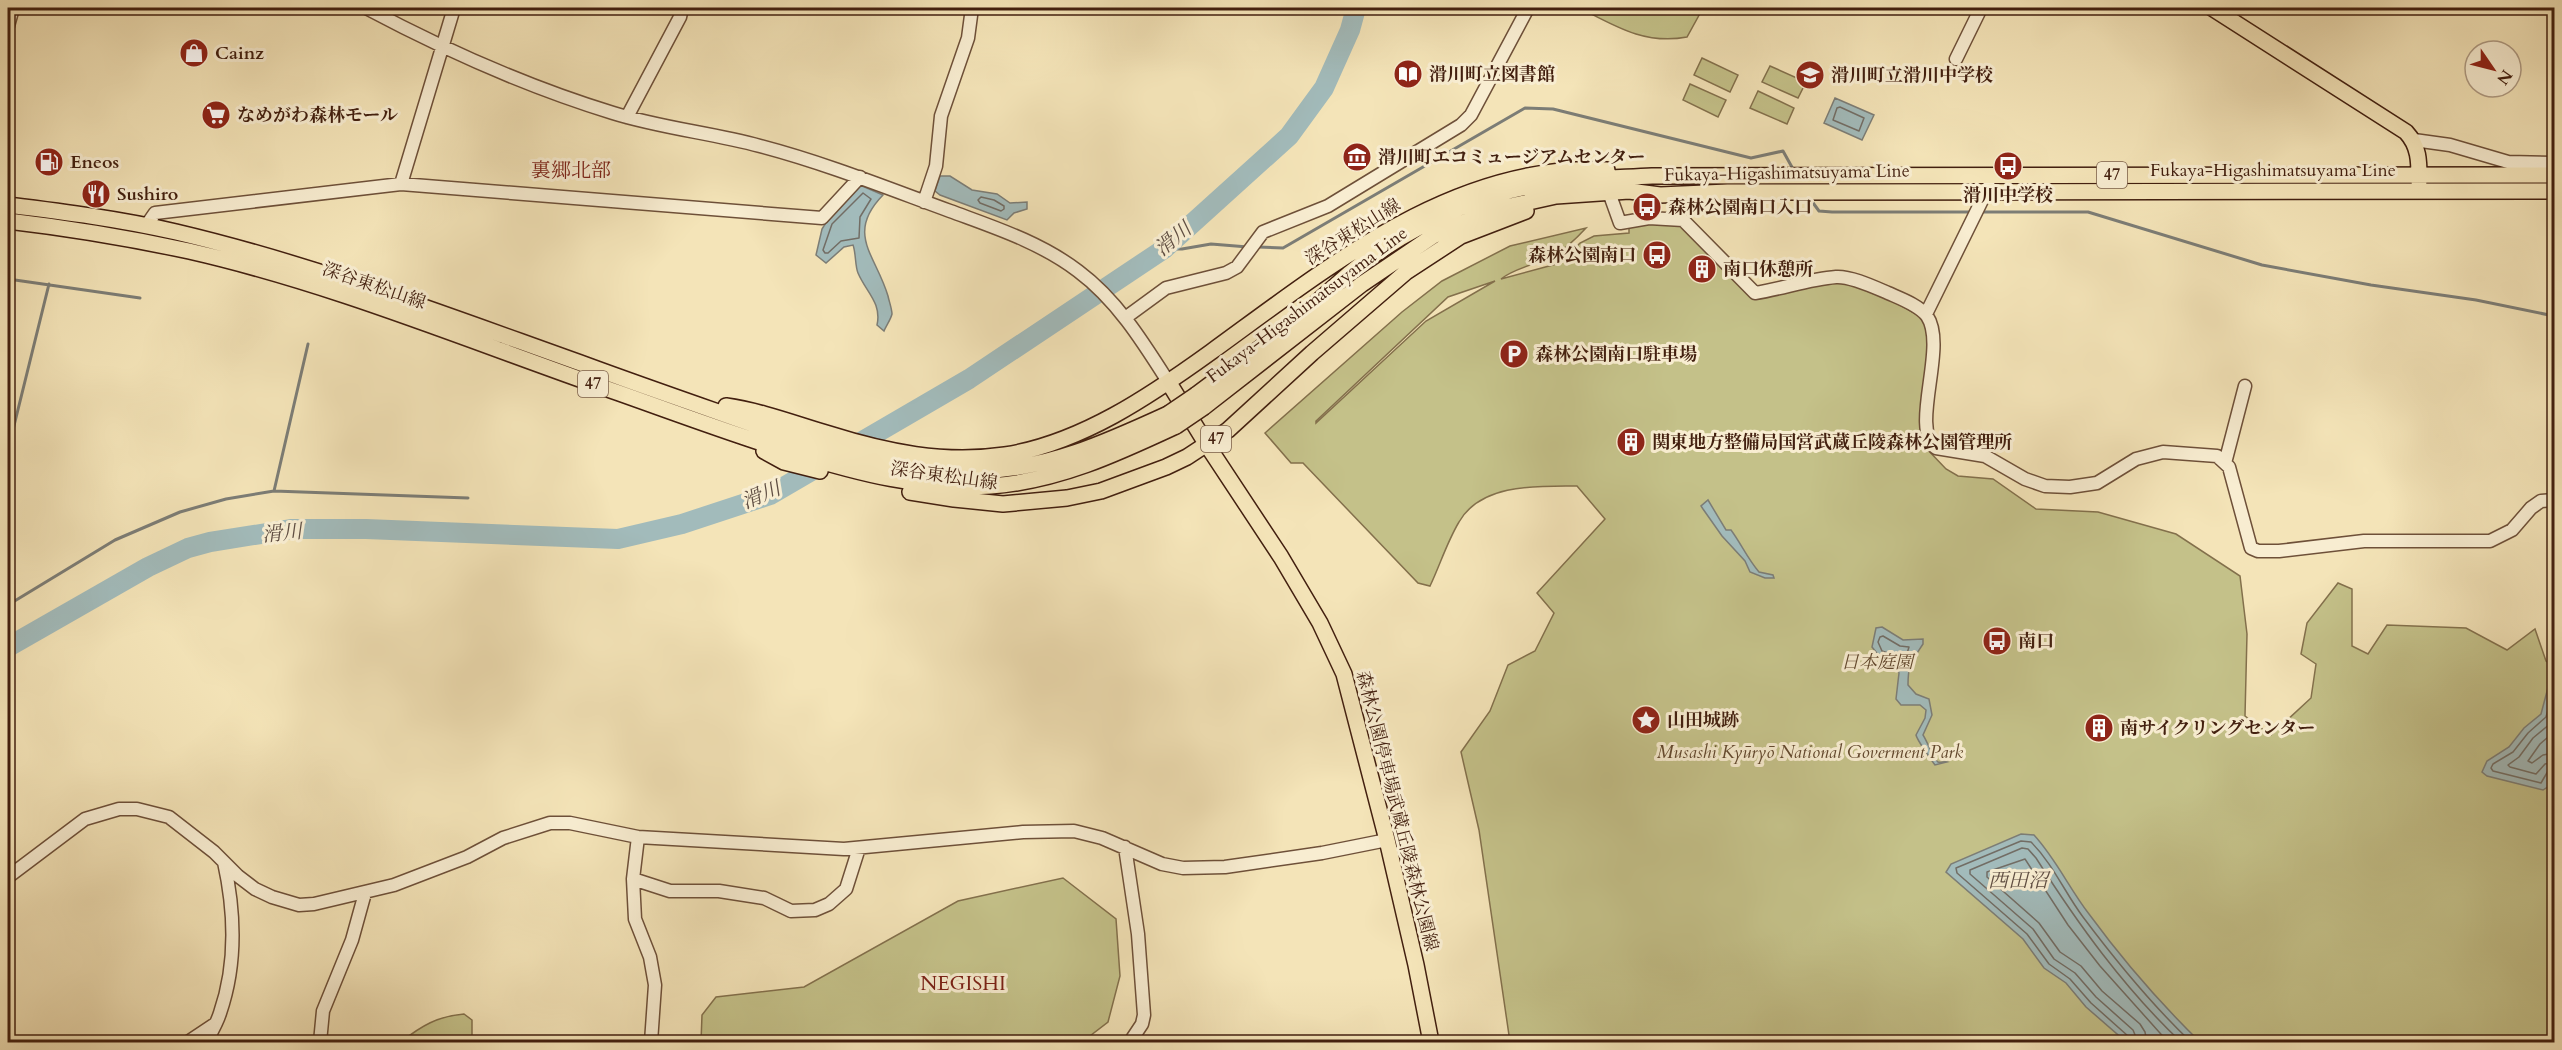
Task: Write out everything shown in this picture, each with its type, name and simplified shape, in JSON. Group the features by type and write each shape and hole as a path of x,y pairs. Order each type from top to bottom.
{"main road":[{"name":"Fukaya-Higashimatsuyama Line","path":"2212,8 2406,132 2414,140 2419,182"},
{"name":"深谷東松山線","path":"690,402 735,408 876,448 912,455 931,458 1006,455 1047,444 1126,408 1169,383 1372,240 1453,198 1518,178 1552,172 1584,169 1652,176"},
{"path":"2419,182 2554,175"},
{"name":"Fukaya-Higashimatsuyama Line","path":"1200,401 1352,272 1420,227 1447,213 1492,196 1528,187 1569,181 1652,176 1994,176 2419,182"},
{"name":"Fukaya-Higashimatsuyama Line","path":"1200,401 1252,372 1362,284 1433,236 1497,209 1556,196 1629,191 1660,195 2419,182"},
{"path":"2419,182 2554,191"},
{"name":"深谷東松山線","path":"717,428 784,462 868,485 954,500 1003,504 1067,498 1101,490 1166,467 1207,445 1228,430 1312,353 1406,272 1444,246 1484,226 1520,213 1611,198 1660,195"},
{"name":"深谷東松山線","path":"8,205 146,226 345,280 801,440 866,459 918,469 957,471 1008,469 1049,461 1094,448 1172,420"},
{"name":"深谷東松山線","path":"8,221 110,235 263,271 411,319 717,428 843,469 893,480 930,485 990,486 1073,471 1117,454 1200,401"},
{"name":"森林公園停車場武蔵丘陵森林公園線","path":"1169,383 1281,557 1320,623 1344,674 1387,840 1431,1042"}],"street":[{"path":"8,26 13,8"},
{"path":"370,8 517,79 627,117 758,145 860,177 1001,230 1034,245 1078,271 1121,313 1169,383"},
{"path":"401,184 454,8"},
{"path":"627,117 680,16 682,8"},
{"path":"924,201 936,166 941,116 968,38 972,8"},
{"path":"1121,313 1166,288 1226,273 1237,267 1263,232 1328,206 1461,125 1471,115 1528,8"},
{"path":"1956,59 1981,8"},
{"path":"2414,140 2450,145 2508,162 2554,163"},
{"path":"1926,314 1994,176"},
{"path":"146,226 155,213 401,184 822,218 860,177"},
{"path":"1611,198 1620,224 1649,218 1683,220 1755,293 1837,277 1879,289 1926,314 1933,329 1933,362 1927,397 1930,444 1936,448 1985,456 2025,479 2045,486 2070,487 2097,483 2136,459 2163,452 2217,456 2229,467 2250,548 2258,551 2279,551 2364,541 2490,541 2512,530 2541,501 2554,500"},
{"path":"2225,463 2245,386"},
{"path":"8,877 85,819 119,809 137,809 169,817 255,889 285,902 314,904 365,893 467,857 503,838 550,823 570,823 638,837 859,848 1049,830 1074,831 1102,838 1162,864 1183,868 1201,868 1322,853 1387,840"},
{"path":"638,837 633,879 635,919 650,957 655,985 651,1042"},
{"path":"633,879 670,891 719,891 764,898 791,911 816,910 829,904 846,889 859,848"},
{"path":"1125,848 1138,934 1144,1015 1142,1024 1130,1042"},
{"path":"206,1042 225,999 231,969 232,910 224,861"},
{"path":"320,1042 323,1011 352,940 365,893"},
{"path":"188,1042 215,1024"}],"green space":[{"path":"1580,8 1703,8 1687,37 1672,39 1631,32"},
{"path":"1702,58 1738,75 1730,92 1694,75"},
{"path":"1770,66 1806,82 1798,98 1762,82"},
{"path":"1690,84 1726,100 1718,117 1683,100"},
{"path":"1758,91 1794,108 1787,124 1750,108"},
{"name":"Musashi Kyūryō National Goverment Park","path":"1677,223 1685,227 1751,298 1833,280 1866,289 1921,317 1929,331 1924,439 1927,449 1946,469 1958,476 1993,479 2036,509 2098,512 2176,534 2240,576 2247,634 2245,716 2271,735 2311,698 2316,664 2301,654 2307,623 2338,583 2352,589 2352,646 2368,654 2387,625 2466,628 2507,650 2535,629 2546,661 2554,667 2554,1042 1510,1042 1479,830 1461,752 1490,711 1508,665 1535,651 1554,613 1537,593 1605,519 1577,486 1528,487 1496,493 1469,509 1459,522 1430,586 1418,583 1303,463 1291,463 1265,433 1402,312 1442,281 1510,246 1586,228 1569,245 1554,255 1501,279 1560,263 1580,243 1594,236 1629,233 1629,225","holes":["1495,281 1426,321 1316,423 1448,297"]},
{"path":"1063,878 1116,919 1120,976 1108,1022 1082,1042 701,1042 702,1015 716,997 804,987 958,901"},
{"path":"464,1014 472,1020 472,1039 479,1042 401,1042 430,1023"}],"water":[{"path":"1835,98 1874,115 1862,140 1824,123"},
{"path":"940,176 950,176 972,190 997,194 1010,203 1027,202 1027,209 1014,213 1007,220 940,195 935,191"},
{"path":"860,185 883,195 866,221 865,233 867,245 883,281 892,310 884,331 877,325 875,304 858,273 853,245 844,247 826,263 816,255 822,229 827,221"},
{"path":"1708,500 1726,530 1731,530 1759,572 1773,575 1774,578 1765,578 1750,572 1745,561 1722,536 1701,506"},
{"path":"1882,627 1903,640 1923,639 1923,644 1910,667 1908,685 1916,694 1929,699 1932,715 1923,735 1937,761 1947,762 1935,765 1917,738 1916,735 1925,718 1926,710 1920,705 1901,705 1896,699 1899,673 1893,661 1880,657 1872,647 1876,628"},
{"path":"2554,675 2554,767 2549,786 2543,790 2487,776 2482,772 2487,761 2509,747 2524,728 2541,714 2551,676"},
{"name":"西田沼","path":"2021,834 2034,835 2115,948 2200,1042 2129,1042 2124,1040 2086,1007 2066,983 2044,968 2023,939 1946,872 1951,864"}],"waterway":[{"name":"滑川","path":"8,647 148,567 188,548 210,542 292,529 366,529 618,539 682,524 770,495 969,379 1164,249 1289,136 1324,88 1350,30 1356,8"},
{"path":"1258,247 1283,248 1525,108 1553,109 1751,158 1783,151 1793,169"},
{"path":"1808,196 1819,211 1971,212"},
{"path":"1981,212 2088,212 2262,265 2371,285 2476,300 2554,316"},
{"path":"1164,249 1182,249 1211,244 1248,247"},
{"path":"8,279 140,298"},
{"path":"8,450 49,284"},
{"path":"274,491 308,344"},
{"path":"8,605 115,540 180,512 226,499 274,491 468,498"}],"place":[{"name":"Cainz","path":"194,53"},
{"name":"滑川町立図書館","path":"1408,74"},
{"name":"滑川町立滑川中学校","path":"1810,75"},
{"name":"なめがわ森林モール","path":"216,115"},
{"name":"滑川町エコミュージアムセンター","path":"1357,157"},
{"name":"Eneos","path":"49,162"},
{"name":"滑川中学校","path":"2008,166"},
{"name":"Sushiro","path":"96,194"},
{"name":"森林公園南口入口","path":"1647,207"},
{"name":"森林公園南口","path":"1657,255"},
{"name":"南口休憩所","path":"1702,269"},
{"name":"森林公園南口駐車場","path":"1514,354"},
{"name":"関東地方整備局国営武蔵丘陵森林公園管理所","path":"1631,442"},
{"name":"南口","path":"1997,641"},
{"name":"山田城跡","path":"1646,720"},
{"name":"南サイクリングセンター","path":"2099,728"}],"district":[{"name":"裏郷北部","path":"571,170"},
{"name":"NEGISHI","path":"963,983"}],"park label":[{"name":"日本庭園","path":"1877,662"}]}
